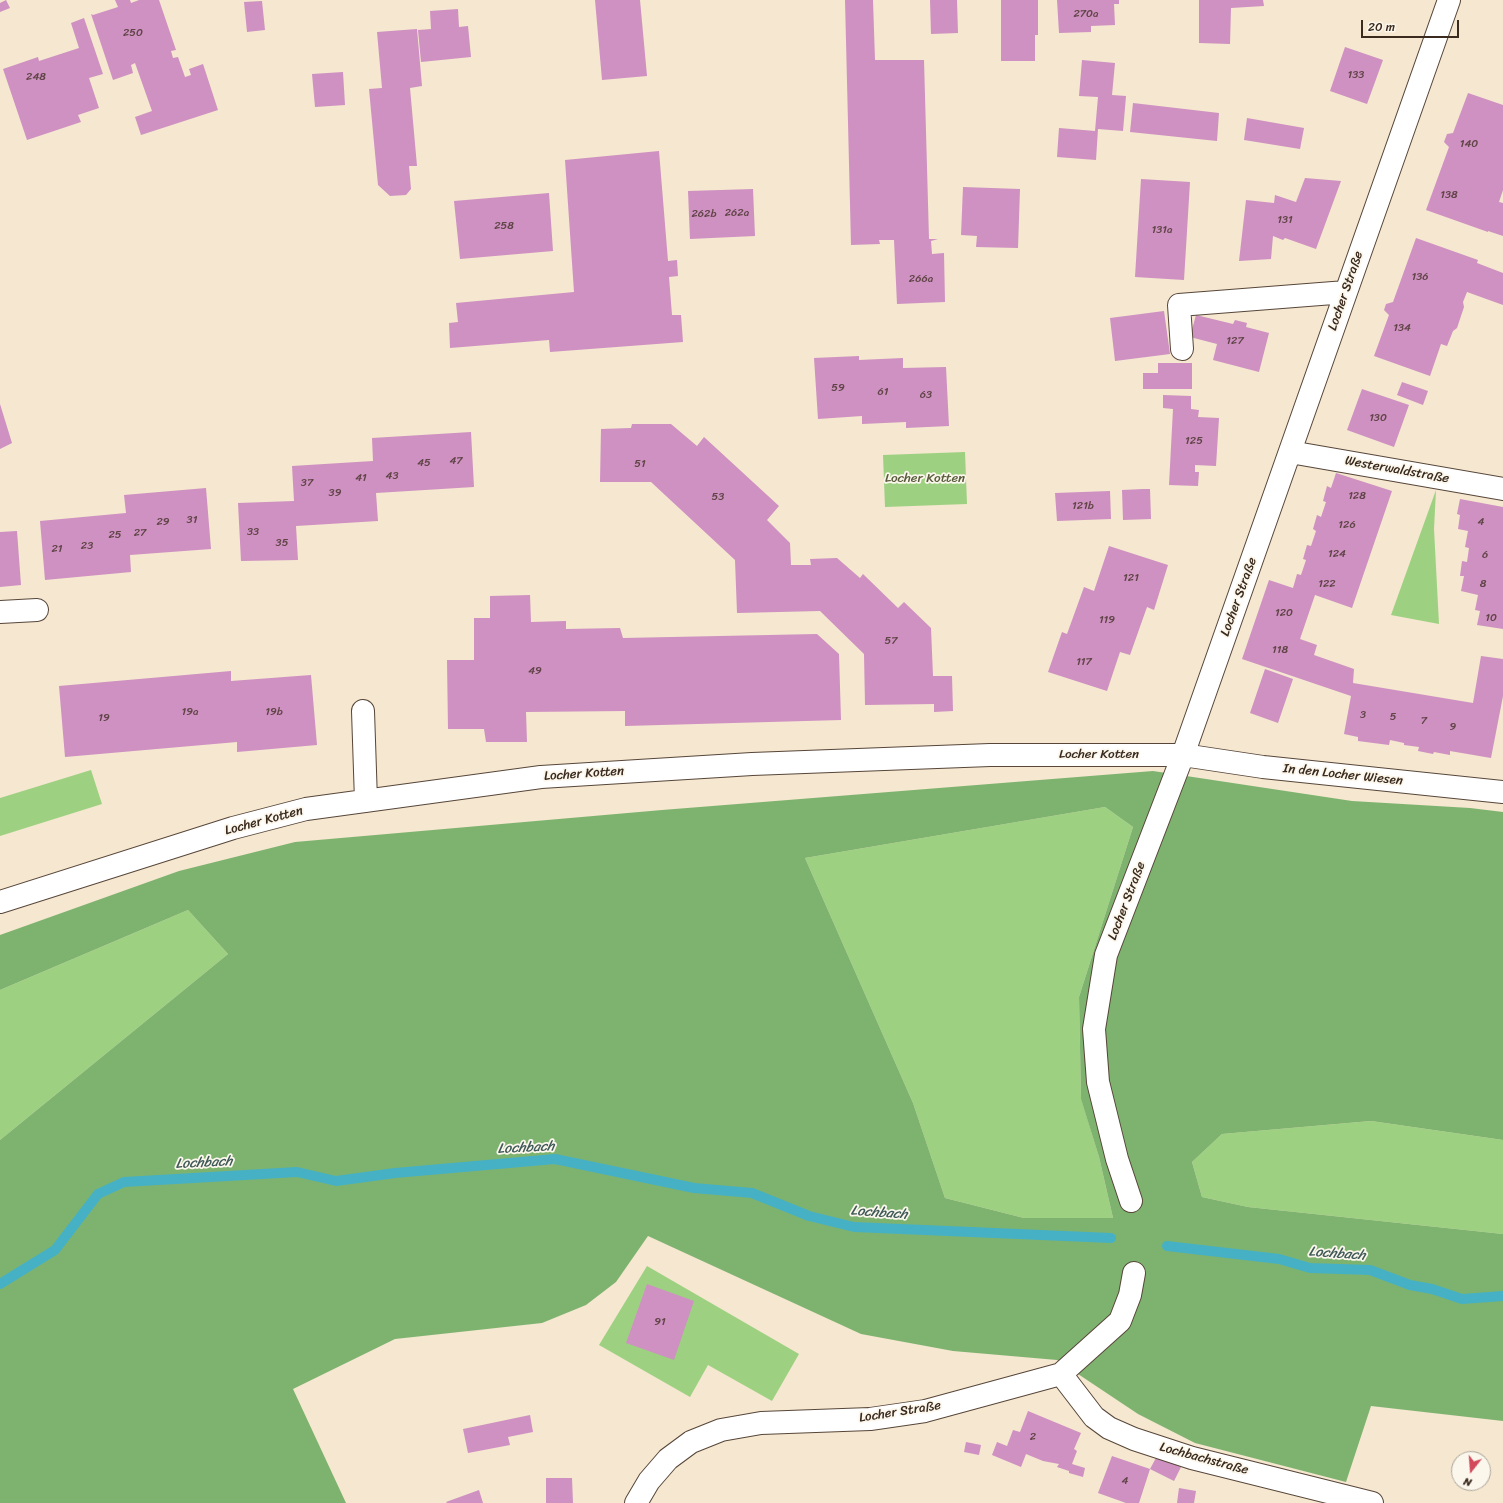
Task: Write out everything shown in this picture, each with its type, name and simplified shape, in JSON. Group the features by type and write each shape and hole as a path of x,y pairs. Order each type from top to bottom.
{"street":[{"name":"Locher Straße","path":"1131,1201 1117,1159 1098,1082 1094,1029 1106,955 1183,755 1449,0"},
{"path":"1182,348 1179,305 1346,292"},
{"name":"Westerwaldstraße","path":"1290,452 1503,489"},
{"path":"0,612 37,610"},
{"path":"363,711 366,801"},
{"name":"Locher Kotten","path":"0,902 233,828 306,809 541,776 752,764 990,755 1183,755"},
{"name":"In den Locher Wiesen","path":"1183,755 1263,767 1503,792"},
{"name":"Locher Straße","path":"636,1503 649,1482 668,1459 691,1442 721,1430 761,1423 870,1419 925,1411 1061,1374 1120,1321 1130,1295 1134,1273"},
{"name":"Lochbachstraße","path":"1061,1374 1094,1417 1109,1428 1134,1439 1192,1458 1372,1503"}],"green space":[{"name":"Locher Kotten","path":"965,452 967,504 885,507 883,455"},
{"path":"1436,490 1434,529 1439,624 1391,615"},
{"path":"91,770 102,804 0,836 0,798"},
{"path":"1153,771 1352,801 1470,808 1503,812 1503,1140 1371,1121 1222,1134 1192,1162 1202,1197 1248,1207 1503,1234 1503,1421 1371,1406 1346,1482 1195,1443 1138,1414 1057,1360 953,1351 861,1334 648,1236 616,1282 586,1305 542,1323 395,1339 293,1389 346,1503 0,1503 0,1140 228,954 188,910 0,990 0,935 179,871 295,842 662,810","holes":["1105,807 1133,827 1079,997 1081,1099 1099,1157 1113,1218 1024,1218 945,1198 913,1103 805,858"]},
{"path":"1105,807 1133,827 1079,997 1081,1098 1099,1157 1113,1218 1024,1218 945,1198 913,1103 805,858"},
{"path":"188,910 228,954 0,1140 0,990"},
{"path":"1371,1121 1503,1140 1503,1234 1248,1207 1202,1197 1192,1162 1222,1134"},
{"path":"647,1266 799,1354 772,1401 708,1365 690,1397 599,1345"}],"building":[{"path":"6,0 10,8 0,12 0,3"},
{"path":"115,0 130,0 131,3 139,0 159,0 176,50 171,51 173,58 178,57 185,77 191,75 189,69 203,64 218,110 141,135 135,117 152,111 135,63 131,65 133,73 113,80 91,14 93,15 118,7"},
{"path":"595,0 640,0 647,76 602,80"},
{"path":"845,0 873,0 875,60 924,60 929,239 938,239 931,241 932,254 944,253 945,302 897,304 894,240 879,240 880,244 851,245"},
{"path":"930,0 957,0 958,33 931,34"},
{"path":"1001,0 1038,0 1038,35 1035,35 1035,61 1001,61"},
{"path":"1057,0 1119,0 1119,4 1114,4 1115,25 1091,26 1091,32 1059,33"},
{"path":"1199,0 1263,0 1264,6 1231,8 1230,44 1199,43"},
{"path":"262,1 265,30 247,32 244,2"},
{"path":"458,9 459,27 468,26 471,57 421,62 418,30 431,29 430,11"},
{"path":"84,18 103,74 89,78 99,108 78,115 81,122 27,140 3,69 38,57 39,61 79,48 71,23"},
{"path":"417,29 422,86 410,88 417,166 409,166 411,189 406,195 390,196 378,185 369,89 382,88 377,32"},
{"path":"1345,47 1383,60 1367,104 1330,91"},
{"path":"1082,60 1115,63 1112,95 1126,96 1123,131 1098,129 1096,160 1057,157 1059,128 1095,131 1098,97 1079,96"},
{"path":"343,72 345,105 315,107 312,74"},
{"path":"1468,93 1503,105 1503,190 1499,202 1503,203 1503,236 1426,210 1449,147 1444,142 1447,134 1453,133"},
{"path":"1133,103 1219,113 1217,141 1130,132"},
{"path":"1247,118 1304,128 1300,149 1244,140"},
{"path":"659,151 668,261 677,260 678,276 669,277 672,315 681,315 683,342 550,352 549,340 450,348 449,323 458,322 456,303 574,292 565,160"},
{"path":"1305,178 1341,181 1316,249 1285,238 1283,240 1273,236 1271,259 1239,261 1246,200 1274,203 1275,195 1296,202"},
{"path":"1141,179 1190,182 1184,280 1135,277"},
{"path":"963,187 1020,189 1018,248 976,247 977,236 961,235"},
{"path":"753,189 755,236 690,239 688,191"},
{"path":"549,193 553,251 460,259 454,201"},
{"path":"1416,238 1478,260 1477,263 1503,273 1503,305 1467,292 1457,328 1453,331 1447,346 1441,344 1430,376 1374,356 1389,315 1384,310 1386,304 1393,302"},
{"path":"1164,311 1170,354 1115,361 1110,318"},
{"path":"1196,315 1233,324 1235,320 1247,323 1246,327 1269,333 1259,372 1213,360 1217,344 1190,337"},
{"path":"859,356 859,360 903,358 903,368 946,367 949,426 906,428 906,422 862,424 862,416 818,419 814,358"},
{"path":"1158,363 1192,363 1192,389 1143,389 1143,373 1158,373"},
{"path":"1402,382 1428,391 1423,405 1397,395"},
{"path":"1362,389 1409,405 1394,447 1347,430"},
{"path":"1163,395 1191,396 1191,409 1199,410 1198,417 1219,418 1216,466 1195,465 1195,472 1199,472 1198,486 1169,485 1173,409 1163,408"},
{"path":"0,404 12,443 0,449"},
{"path":"632,424 671,424 697,446 704,437 779,506 767,520 790,543 791,565 811,565 810,559 837,558 860,578 863,574 898,608 904,602 931,628 933,676 952,676 953,711 934,712 934,704 865,705 864,654 820,611 737,613 735,560 651,482 600,482 601,429 631,428"},
{"path":"471,432 474,487 376,493 378,521 296,526 298,560 241,561 238,503 294,501 292,466 373,461 372,438"},
{"path":"1336,473 1392,491 1352,608 1315,595 1300,639 1317,645 1314,655 1354,669 1353,683 1473,703 1481,656 1503,659 1503,696 1491,758 1450,751 1450,755 1434,752 1433,754 1418,751 1419,747 1404,745 1404,743 1390,740 1389,745 1358,741 1358,737 1344,734 1351,696 1242,659 1269,580 1293,588 1297,574 1301,575 1306,560 1303,559 1307,545 1311,546 1316,531 1313,529 1317,515 1321,517 1326,502 1323,501 1327,486 1331,488"},
{"path":"206,488 211,549 130,555 131,572 45,580 40,521 126,513 124,495"},
{"path":"1150,489 1151,519 1123,520 1122,490"},
{"path":"1110,491 1111,519 1057,521 1055,493"},
{"path":"1460,499 1503,507 1503,629 1477,625 1480,611 1475,610 1478,595 1461,591 1464,576 1460,576 1462,561 1467,562 1469,548 1465,547 1468,531 1458,529 1460,515 1457,514"},
{"path":"17,531 21,585 0,587 0,532"},
{"path":"1109,546 1168,565 1154,610 1147,607 1130,655 1120,652 1107,691 1048,672 1062,632 1067,634 1084,587 1094,591"},
{"path":"530,595 531,622 566,621 566,629 620,628 623,638 817,634 839,654 841,720 625,726 625,711 526,712 527,742 486,742 484,729 448,729 447,660 474,660 474,618 490,618 490,596"},
{"path":"1265,669 1293,679 1278,723 1250,713"},
{"path":"231,671 231,681 311,675 317,745 237,752 237,742 65,757 59,686"},
{"path":"647,1284 694,1301 674,1360 626,1343"},
{"path":"1028,1411 1081,1433 1074,1449 1077,1451 1072,1464 1085,1468 1083,1477 1069,1473 1069,1471 1057,1467 1059,1464 1043,1461 1026,1454 1021,1467 992,1455 997,1442 1007,1446 1013,1430 1020,1432"},
{"path":"530,1415 533,1432 508,1437 510,1445 468,1453 463,1429"},
{"path":"966,1442 981,1445 979,1455 964,1452"},
{"path":"1112,1456 1150,1469 1139,1503 1126,1503 1098,1493"},
{"path":"1157,1456 1181,1467 1174,1481 1150,1469"},
{"path":"546,1478 572,1478 573,1503 546,1503"},
{"path":"1179,1488 1196,1491 1194,1503 1177,1503"},
{"path":"479,1490 483,1503 446,1502"}],"waterway":[{"name":"Lochbach","path":"0,1284 55,1250 98,1194 124,1182 297,1172 336,1181 395,1173 555,1159 694,1188 752,1193 809,1216 854,1227 1111,1238"},
{"name":"Lochbach","path":"1167,1246 1279,1259 1310,1268 1370,1270 1410,1285 1432,1289 1462,1299 1503,1296"}]}
